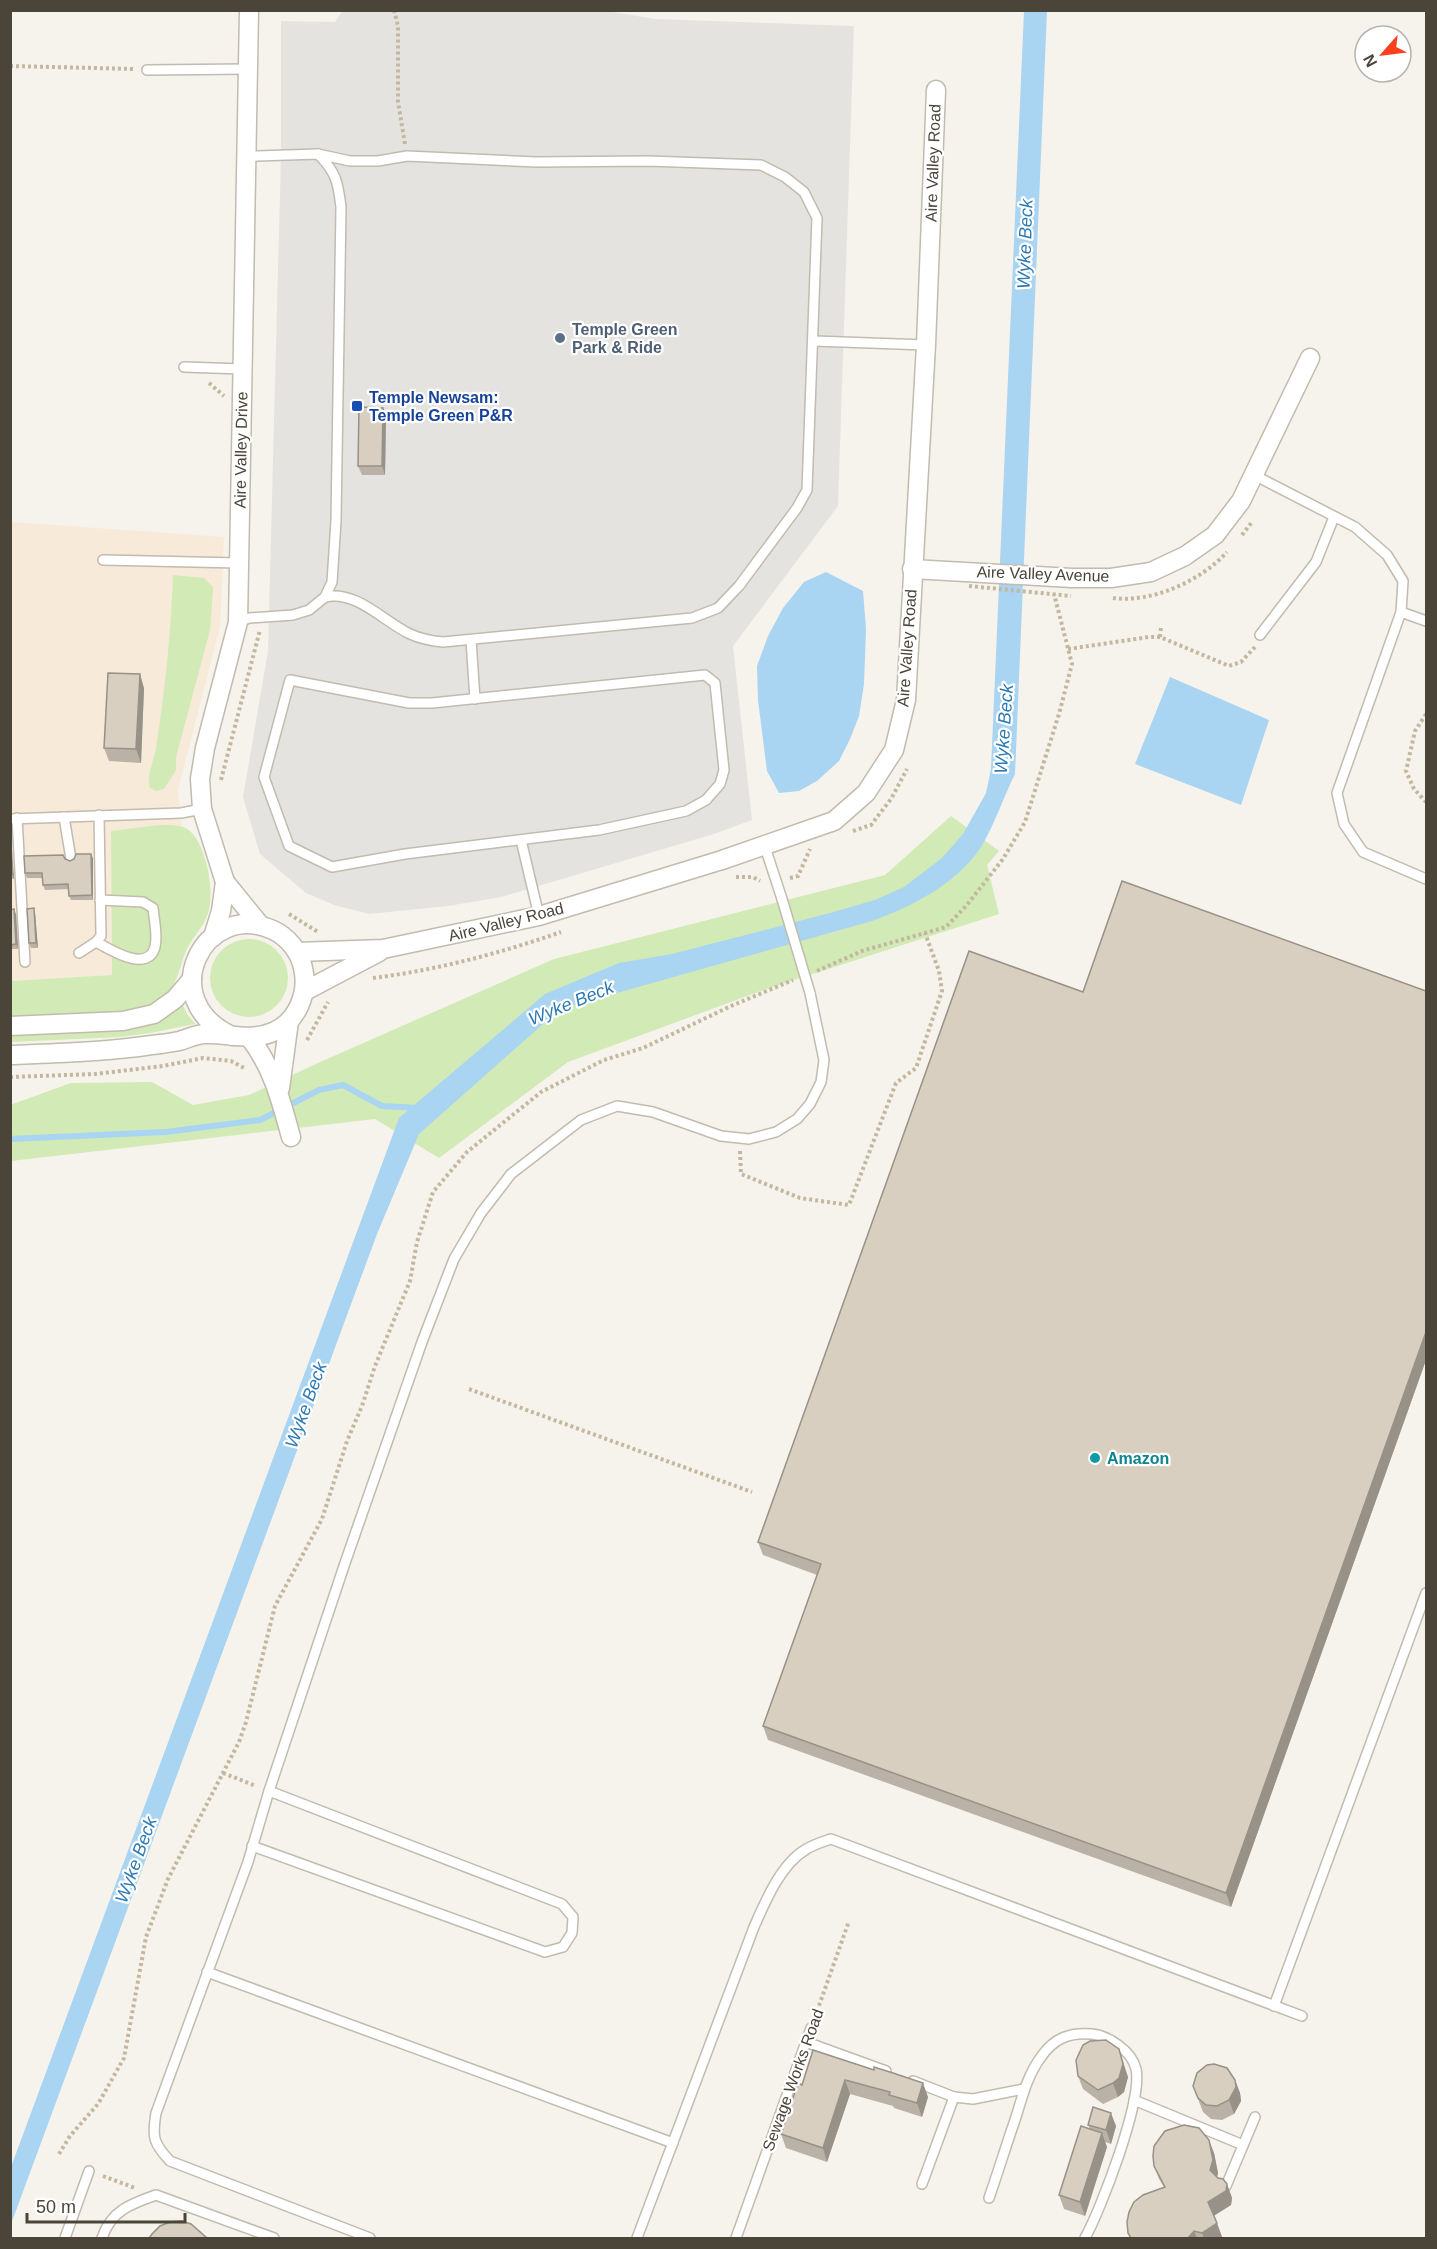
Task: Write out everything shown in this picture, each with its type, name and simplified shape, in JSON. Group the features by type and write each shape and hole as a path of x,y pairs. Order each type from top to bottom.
{"street":[{"name":"Aire Valley Drive","path":"249,10 238,622 205,748 200,779 202,809 225,882 260,925"},
{"name":"Aire Valley Road","path":"297,952 383,950 539,916 765,846 834,821 866,793 894,750 906,700 926,345 936,90"},
{"name":"Aire Valley Avenue","path":"912,569 968,579 1071,587 1151,572 1185,556 1215,535 1241,501 1310,358"},
{"name":"Aire Valley Drive","path":"213,937 221,912 225,882"},
{"path":"10,1055 150,1045 204,1034 241,1037 274,1032 289,1021 299,1007 305,991 304,971 297,952 281,935 260,925 243,924 227,928 213,937 198,956 192,979 193,994 207,1020 219,1030 241,1037 267,1063 279,1093 291,1137"},
{"name":"Aire Valley Road","path":"305,991 383,950"},
{"path":"10,1026 123,1021 154,1014 175,999 192,979"},
{"path":"279,1093 289,1021"}],"lane":[{"path":"147,70 248,69"},
{"path":"318,154 334,173 341,207 336,521 333,575 326,597"},
{"path":"238,622 249,618 293,615 309,610 326,597 335,595 353,600 410,634 425,640 443,642 692,618 718,608 740,586 797,508 807,490 817,218 804,192 784,177 760,165 648,161 536,162 407,156 378,161 350,161 318,154 246,158"},
{"path":"814,341 926,345"},
{"path":"184,367 242,369"},
{"path":"1254,475 1355,526 1387,555 1403,580 1401,612 1337,793 1344,824 1363,852 1426,879"},
{"path":"1260,635 1316,562 1334,517"},
{"path":"102,560 239,563"},
{"path":"1401,612 1426,621"},
{"path":"471,640 475,699"},
{"path":"705,675 715,683 724,770 720,784 706,800 686,811 599,830 405,854 332,867 289,846 264,777 290,680 409,703 475,699 705,675"},
{"path":"25,962 14,818 181,813 202,809"},
{"path":"79,953 101,936 99,815"},
{"path":"64,817 71,859"},
{"path":"521,840 539,916"},
{"path":"370,2238 170,2161 159,2149 152,2134 156,2112 252,1846 345,1563 422,1342 454,1259 481,1213 511,1173 581,1120 617,1106 653,1112 721,1136 749,1139 776,1132 797,1119 810,1104 821,1082 824,1060 810,993 765,846"},
{"path":"96,942 125,957 140,960 150,956 155,949 153,908 143,902 100,900"},
{"path":"1274,2006 1426,1593"},
{"path":"252,1846 545,1952 563,1947 572,1933 573,1917 562,1904 269,1791"},
{"path":"637,2238 754,1927 771,1889 784,1870 803,1850 831,1839 1302,2016"},
{"path":"207,1971 673,2143"},
{"name":"Sewage Works Road","path":"736,2238 811,2028"},
{"path":"989,2198 1029,2076 1051,2044 1064,2036 1078,2033 1100,2035 1115,2042 1128,2055 1136,2069 1134,2100 1130,2120 1099,2210 1085,2238"},
{"path":"806,2042 891,2073"},
{"path":"901,2077 954,2097 973,2099 1024,2090"},
{"path":"922,2184 954,2097"},
{"path":"1134,2100 1243,2145"},
{"path":"1226,2186 1255,2117"},
{"path":"65,2238 89,2171"},
{"path":"102,2238 107,2224 119,2211 156,2195 263,2237 274,2238"}],"path":[{"path":"394,10 398,26 398,102 407,156"},
{"path":"10,66 147,70"},
{"path":"202,382 210,383 219,390 229,404"},
{"path":"968,579 1071,587"},
{"path":"809,974 862,951 946,927 1003,860 1025,822 1072,664 1052,585"},
{"path":"1160,638 1161,627"},
{"path":"1068,649 1149,637 1160,638 1229,666 1241,662 1257,644 1260,635"},
{"path":"1426,714 1415,731 1406,771 1414,789 1426,802"},
{"path":"740,1138 741,1174 800,1198 849,1204 896,1083 916,1068 942,991 939,971 925,933"},
{"path":"59,2154 70,2136 98,2104 124,2058 146,1937 168,1879 224,1773 246,1722 275,1606 322,1519 347,1441 410,1281 417,1242 433,1192 467,1152 541,1092 604,1060 644,1048 731,1006 799,977"},
{"path":"10,1077 95,1074 203,1059 231,1061 247,1069"},
{"path":"469,1389 752,1492"},
{"path":"224,1773 269,1791"},
{"name":"Sewage Works Road","path":"811,2028 849,1921"},
{"path":"89,2171 156,2195"}],"shaded area":[{"name":"Temple Green Park & Ride","path":"343,10 601,10 655,19 854,26 838,506 733,646 752,820 714,834 501,897 448,906 369,914 334,905 306,893 260,854 243,797 268,651 281,155 281,21 335,22"},
{"path":"11,522 224,537 220,627 178,790 182,827 174,825 111,832 112,975 11,981"}],"green space":[{"path":"173,575 204,578 213,587 210,630 176,757 176,770 164,789 156,791 150,788 149,778 156,748 165,684"},
{"path":"951,816 999,851 987,865 999,914 769,988 568,1062 439,1158 375,1119 11,1161 10,1105 71,1083 152,1082 193,1105 249,1095 554,959 885,875"},
{"path":"159,825 179,826 190,831 196,838 208,870 211,894 206,918 187,949 171,989 160,1000 131,1010 88,1014 11,1016 11,981 112,975 111,831"},
{"path":"249,939 264,942 281,956 288,978 285,993 271,1010 249,1017 234,1014 217,1000 210,978 213,963 227,946"},
{"path":"182,1003 195,1024 120,1037 11,1042 11,1036 134,1029 162,1020"}],"water":[{"name":"Wyke Beck","path":"1024,11 1047,11 1015,774 993,823 979,850 957,874 916,902 887,915 560,1009 419,1134 377,1234 11,2224 11,2167 399,1118 545,994 619,963 672,954 830,913 875,900 904,887 942,858 963,834 986,793 991,769"},
{"path":"826,572 863,591 866,629 864,684 859,716 839,761 817,781 799,791 779,793 767,771 758,700 757,666 768,636 783,608 804,582"},
{"path":"1170,677 1269,720 1241,805 1135,764"}],"building":[{"path":"359,407 383,408 382,466 358,466"},
{"path":"108,673 140,674 136,749 104,748"},
{"path":"76,854 91,854 92,895 69,896 68,884 43,885 42,873 25,873 24,856 63,855 70,861"},
{"name":"Amazon","path":"1122,881 1426,991 1426,1332 1226,1893 763,1726 821,1564 758,1542 969,951 1083,992"},
{"path":"34,908 36,943 29,943 27,909"},
{"path":"14,909 16,944 10,945 10,910"},
{"path":"1106,2040 1119,2049 1123,2064 1119,2078 1098,2090 1078,2076 1076,2060 1083,2045 1090,2041"},
{"path":"813,2050 923,2083 917,2103 889,2095 890,2092 845,2080 823,2148 781,2134 798,2083 802,2085"},
{"path":"1214,2064 1227,2068 1235,2080 1236,2087 1229,2100 1217,2106 1206,2105 1198,2098 1193,2086 1197,2073 1207,2065"},
{"path":"1093,2107 1111,2113 1106,2130 1088,2125"},
{"path":"1184,2125 1199,2128 1209,2140 1213,2160 1210,2170 1227,2184 1226,2191 1208,2202 1217,2223 1202,2233 1194,2231 1188,2238 1131,2238 1127,2222 1134,2202 1143,2195 1165,2187 1154,2166 1154,2146 1165,2131"},
{"path":"1081,2126 1102,2133 1080,2202 1059,2195"},
{"path":"181,2221 191,2224 207,2238 149,2238 160,2226"}],"waterway":[{"path":"10,1139 166,1132 260,1120 319,1090 343,1085 382,1106 419,1108"}],"place":[{"name":"Temple Green Park & Ride","path":"560,338"},
{"name":"Temple Newsam: Temple Green P&R","path":"357,406"},
{"name":"Amazon","path":"1095,1458"}]}
